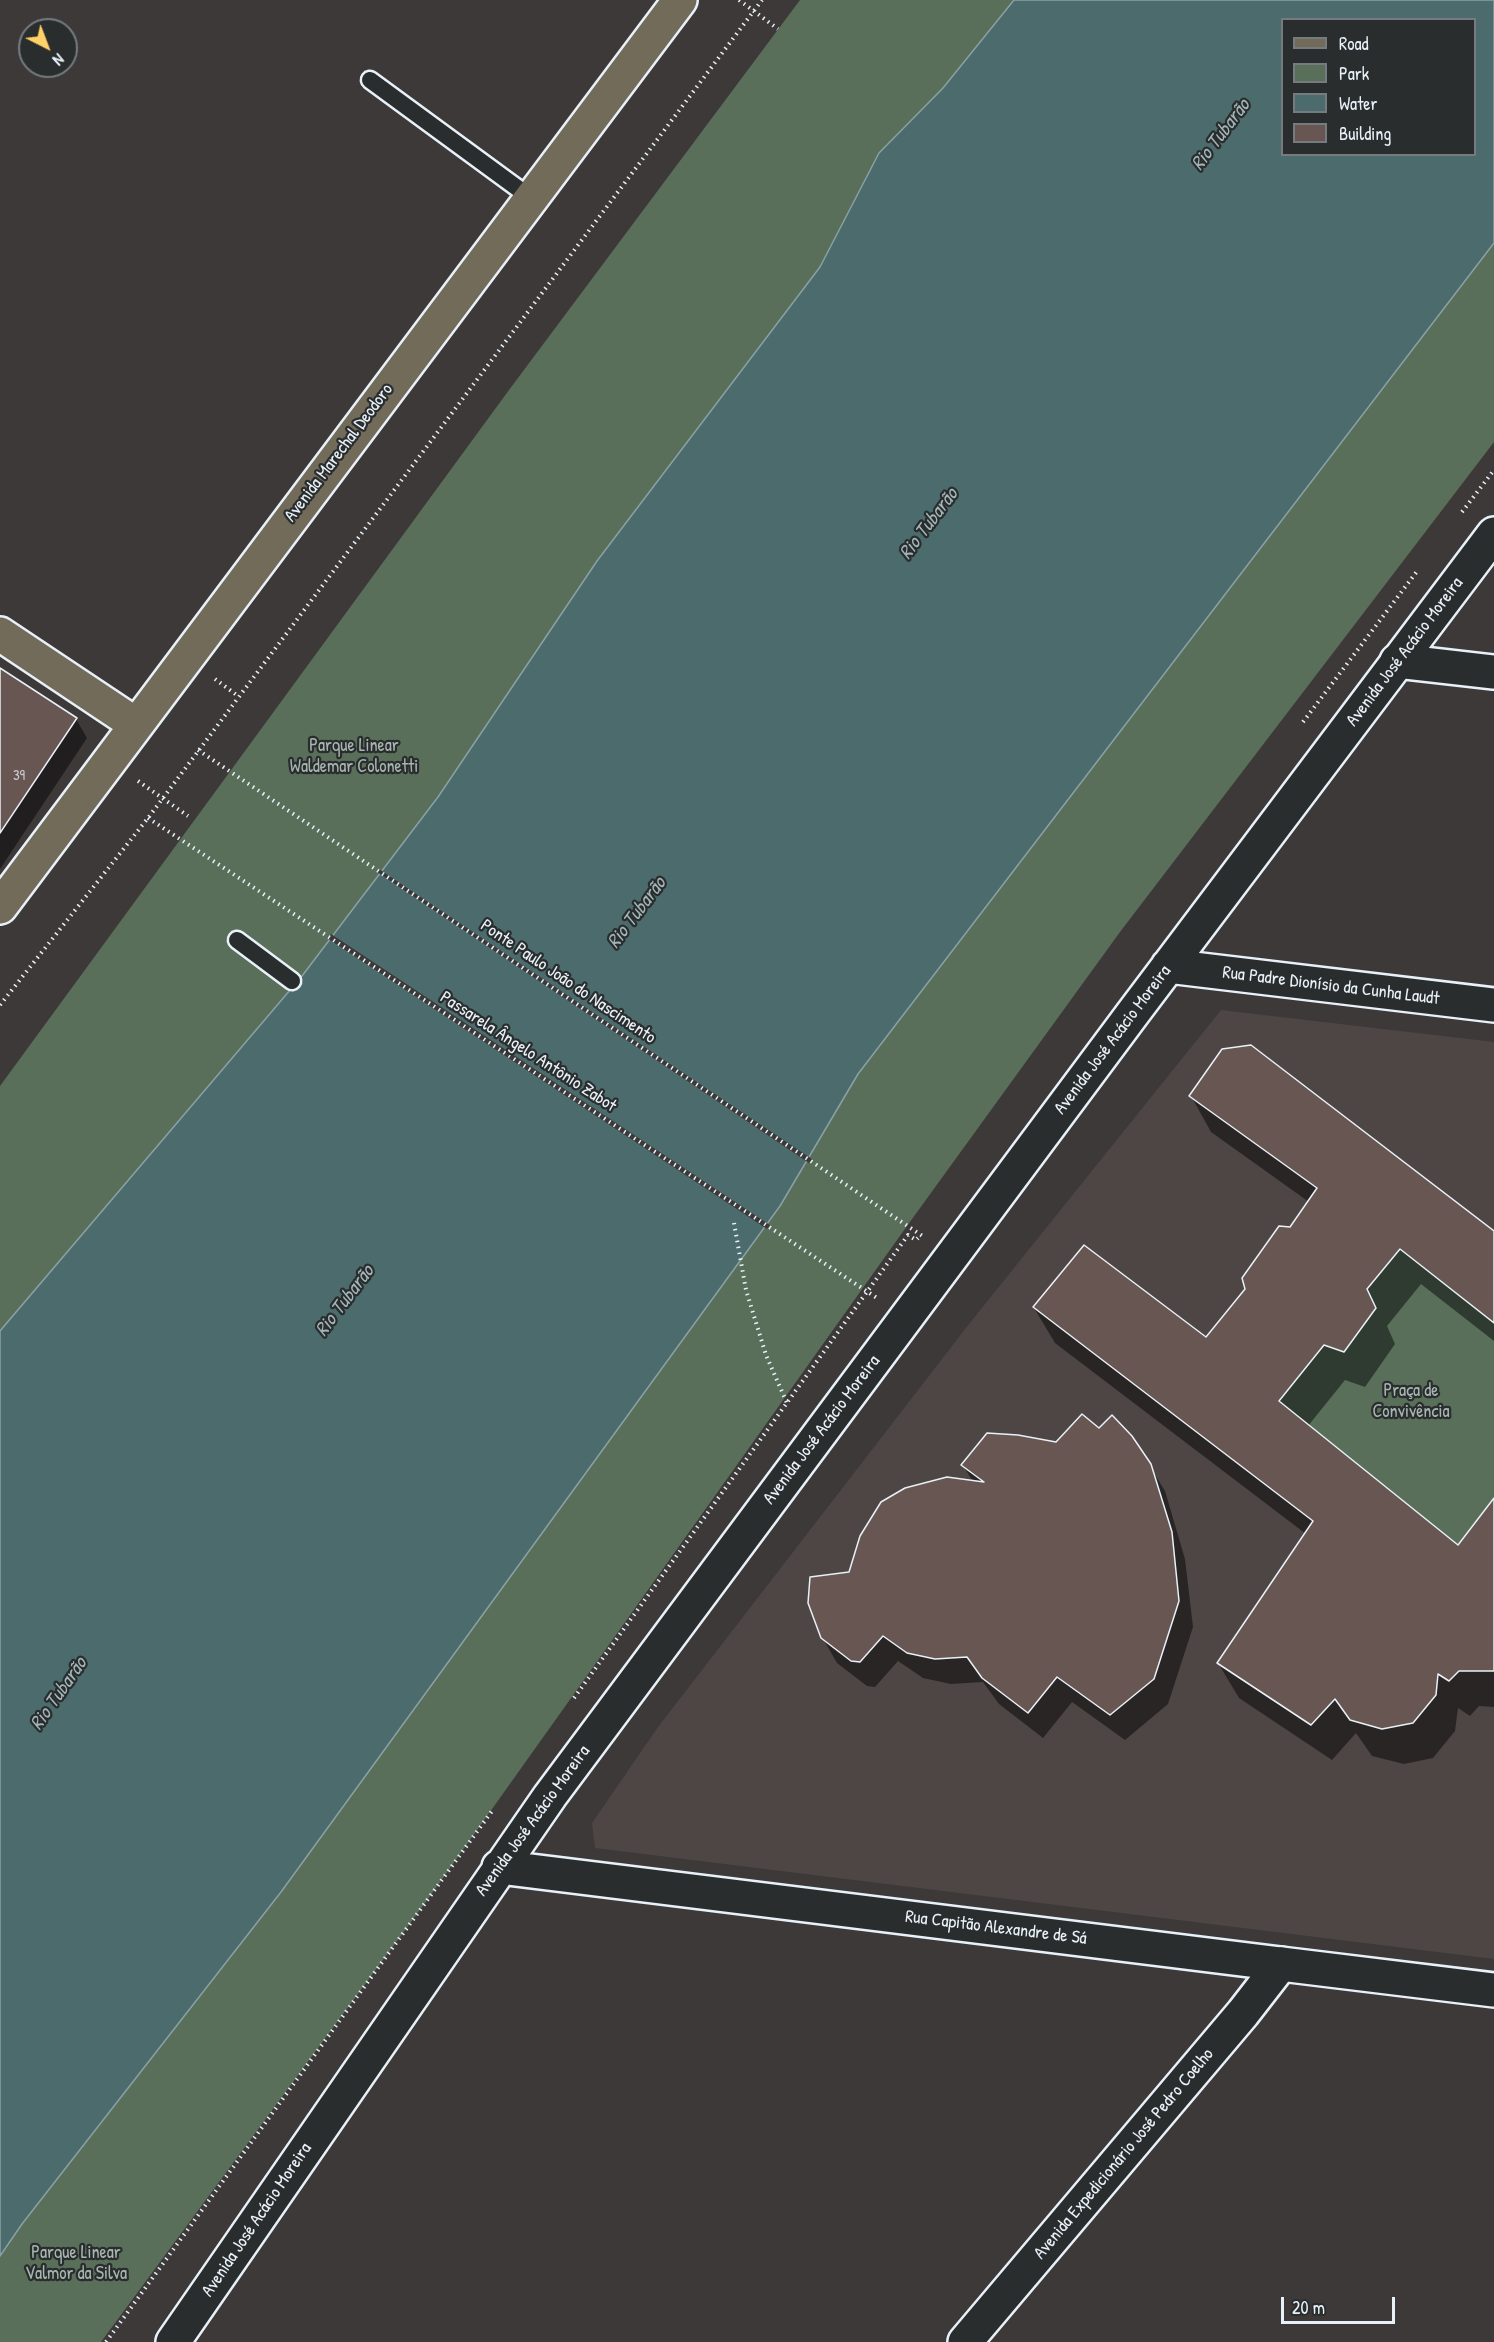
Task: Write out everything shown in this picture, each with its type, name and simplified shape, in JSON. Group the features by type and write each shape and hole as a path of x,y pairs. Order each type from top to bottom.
{"main road":[{"name":"Avenida Marechal Deodoro","path":"0,907 680,0"},
{"name":"Avenida José Acácio Moreira","path":"173,2342 499,1867 1168,966 1494,534"},
{"path":"0,634 135,724"},
{"path":"1397,661 1494,672"},
{"name":"Rua Padre Dionísio da Cunha Laudt","path":"1168,966 1494,1005"},
{"name":"Rua Capitão Alexandre de Sá","path":"499,1867 1494,1990"},
{"name":"Avenida Expedicionário José Pedro Coelho","path":"965,2342 1243,2013 1281,1964"}],"lane":[{"path":"370,80 531,198"},
{"path":"237,940 292,981"}],"path":[{"path":"739,0 778,29"},
{"path":"0,1005 148,818 762,0"},
{"name":"Ponte Paulo João do Nascimento","path":"198,750 920,1235"},
{"path":"108,760 188,816"},
{"name":"Passarela Ângelo Antônio Zabot","path":"148,818 880,1300"},
{"path":"734,1223 746,1290 762,1344 788,1404"}],"shaded area":[{"path":"1221,1010 1494,1042 1494,1959 595,1848 592,1823 658,1727 969,1324"}],"green space":[{"name":"Parque Linear Waldemar Colonetti","path":"800,0 1014,0 943,88 879,153 820,267 597,561 438,797 302,976 0,1331 0,1086 509,390"},
{"name":"Parque Linear Valmor da Silva","path":"1494,243 1494,442 1120,932 907,1226 428,1899 101,2342 0,2342 0,2256 22,2224 281,1892 780,1206 858,1074"},
{"name":"Praça de Convivência","path":"1400,1249 1494,1323 1494,1498 1458,1545 1279,1401 1324,1345 1344,1352 1376,1308 1367,1289"}],"water":[{"name":"Rio Tubarão","path":"1014,0 1494,0 1494,243 858,1074 780,1206 281,1892 22,2224 0,2256 0,1331 302,976 438,797 597,561 820,267 879,153 943,88"}],"pier":[{"path":"379,869 812,1159 809,1163 377,872"},
{"path":"331,934 770,1225 767,1229 327,938"}],"building":[{"path":"0,668 77,718 0,833"},
{"path":"1251,1045 1494,1231 1494,1323 1400,1249 1367,1289 1376,1308 1344,1352 1324,1345 1279,1401 1458,1545 1494,1498 1494,1671 1459,1671 1449,1681 1438,1674 1436,1695 1413,1723 1382,1729 1350,1720 1335,1699 1311,1725 1217,1663 1313,1521 1033,1307 1084,1245 1206,1337 1245,1289 1242,1278 1279,1226 1290,1227 1317,1188 1189,1096 1222,1049"},
{"path":"1082,1414 1099,1428 1112,1415 1132,1436 1151,1464 1172,1532 1179,1601 1154,1679 1110,1715 1057,1677 1028,1713 982,1678 967,1657 935,1659 907,1653 883,1636 860,1662 851,1661 821,1638 808,1603 810,1577 849,1572 860,1536 881,1502 905,1488 947,1477 984,1482 961,1465 987,1433 1018,1435 1056,1442"}]}
